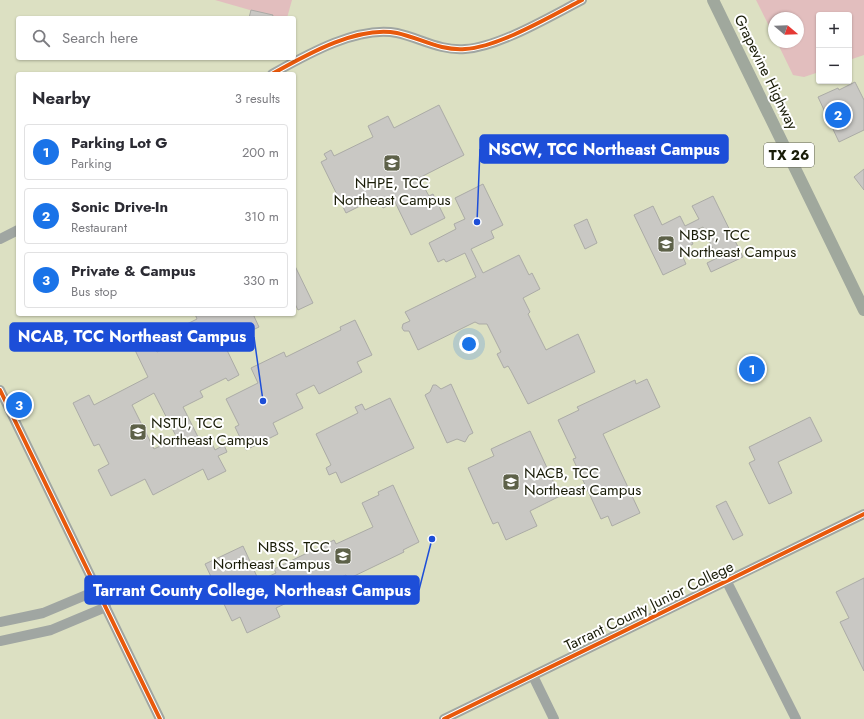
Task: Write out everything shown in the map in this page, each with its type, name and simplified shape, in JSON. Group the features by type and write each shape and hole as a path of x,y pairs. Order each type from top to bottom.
{"main road":[{"name":"Grapevine Highway","path":"713,0 864,310"}],"street":[{"path":"276,72 344,39 374,32 404,35 444,48 464,49 480,47 497,41 582,0"},
{"path":"0,239 16,231"},
{"path":"0,390 160,719"},
{"name":"Tarrant County Junior College","path":"444,719 864,514"},
{"path":"727,582 796,719"},
{"path":"0,622 43,613 98,590"},
{"path":"0,641 51,630 106,607"},
{"path":"533,676 554,719"}],"shaded area":[{"path":"215,0 292,0 288,16 271,16"},
{"path":"756,0 864,0 864,55 852,59 852,12 816,12 816,73 804,77 793,75 780,48 804,48 804,12 768,12 768,24"}],"building":[{"path":"251,10 273,15 273,16 250,16"},
{"path":"855,82 864,100 864,130 839,142 818,97 838,88 839,90"},
{"path":"439,105 464,155 419,178 429,196 433,194 445,218 411,235 395,202 383,208 378,197 346,213 321,162 327,159 324,154 331,150 334,156 373,137 368,126 388,116 394,128"},
{"path":"864,169 864,190 854,177"},
{"path":"483,184 503,225 491,231 494,238 471,249 483,273 519,255 529,275 532,273 540,289 523,298 530,312 528,314 546,350 578,334 595,372 528,404 508,366 504,368 497,354 501,352 487,324 479,324 475,322 418,350 409,331 404,331 402,328 403,324 410,321 405,312 476,277 465,253 446,262 444,259 438,262 429,243 456,229 454,224 465,219 455,198"},
{"path":"713,196 743,257 711,272 707,263 717,258 703,227 688,234 693,244 680,251 686,264 663,275 634,215 653,206 662,225 680,216 685,226 699,219 692,206"},
{"path":"587,219 597,243 585,249 574,225"},
{"path":"296,268 313,303 298,310 296,306"},
{"path":"196,316 254,316 259,327 224,344 239,375 228,381 226,378 200,391 203,397 183,407 201,443 210,439 215,450 224,445 227,452 218,456 226,471 208,480 203,469 153,495 145,479 111,496 98,470 109,464 99,444 94,446 73,403 89,395 94,405 148,377 134,348 151,340 157,352 186,337 181,327 197,319","holes":["154,393 177,438 154,449 132,405"]},
{"path":"355,320 372,355 357,362 362,372 319,394 314,385 296,394 303,408 273,423 278,434 246,450 235,427 239,425 226,399 258,383 251,368 284,352 286,357 341,330 340,327"},
{"path":"647,379 660,407 603,434 640,513 612,526 608,516 601,519 573,459 576,458 558,420 579,410 577,407 635,380 636,384"},
{"path":"451,384 473,433 469,435 465,442 457,439 447,443 425,395 430,392 433,385 436,385 441,389"},
{"path":"390,398 414,448 341,483 336,472 329,475 326,468 331,465 316,434 358,413 355,407 362,404 365,410"},
{"path":"810,417 822,441 778,462 792,493 769,504 749,463 755,460 749,447"},
{"path":"530,431 560,496 530,511 537,526 506,540 498,522 493,524 468,468 494,456 491,449"},
{"path":"393,485 419,542 403,550 404,552 348,579 346,575 276,608 280,617 247,633 240,617 232,621 205,564 243,546 259,581 276,573 274,569 334,540 336,544 373,527 362,503 379,495 378,492"},
{"path":"726,501 743,535 733,540 716,506"},
{"path":"864,578 864,671 840,622 849,618 836,592"}],"cycle path":[{"path":"276,72 300,58 333,43 366,33 397,33 447,48 465,49 479,47 525,30 582,0"},
{"path":"0,390 160,719"},
{"path":"444,719 864,514"}],"place":[{"name":"Sonic Drive-In","path":"838,115"},
{"name":"NHPE, TCC Northeast Campus","path":"392,163"},
{"name":"NSCW, TCC Northeast Campus","path":"477,222"},
{"name":"NBSP, TCC Northeast Campus","path":"666,244"},
{"name":"Parking Lot G","path":"752,369"},
{"name":"NCAB, TCC Northeast Campus","path":"263,401"},
{"name":"Private & Campus","path":"19,405"},
{"name":"NSTU, TCC Northeast Campus","path":"138,432"},
{"name":"NACB, TCC Northeast Campus","path":"511,482"},
{"name":"Tarrant County College, Northeast Campus","path":"432,539"},
{"name":"NBSS, TCC Northeast Campus","path":"343,556"}]}
